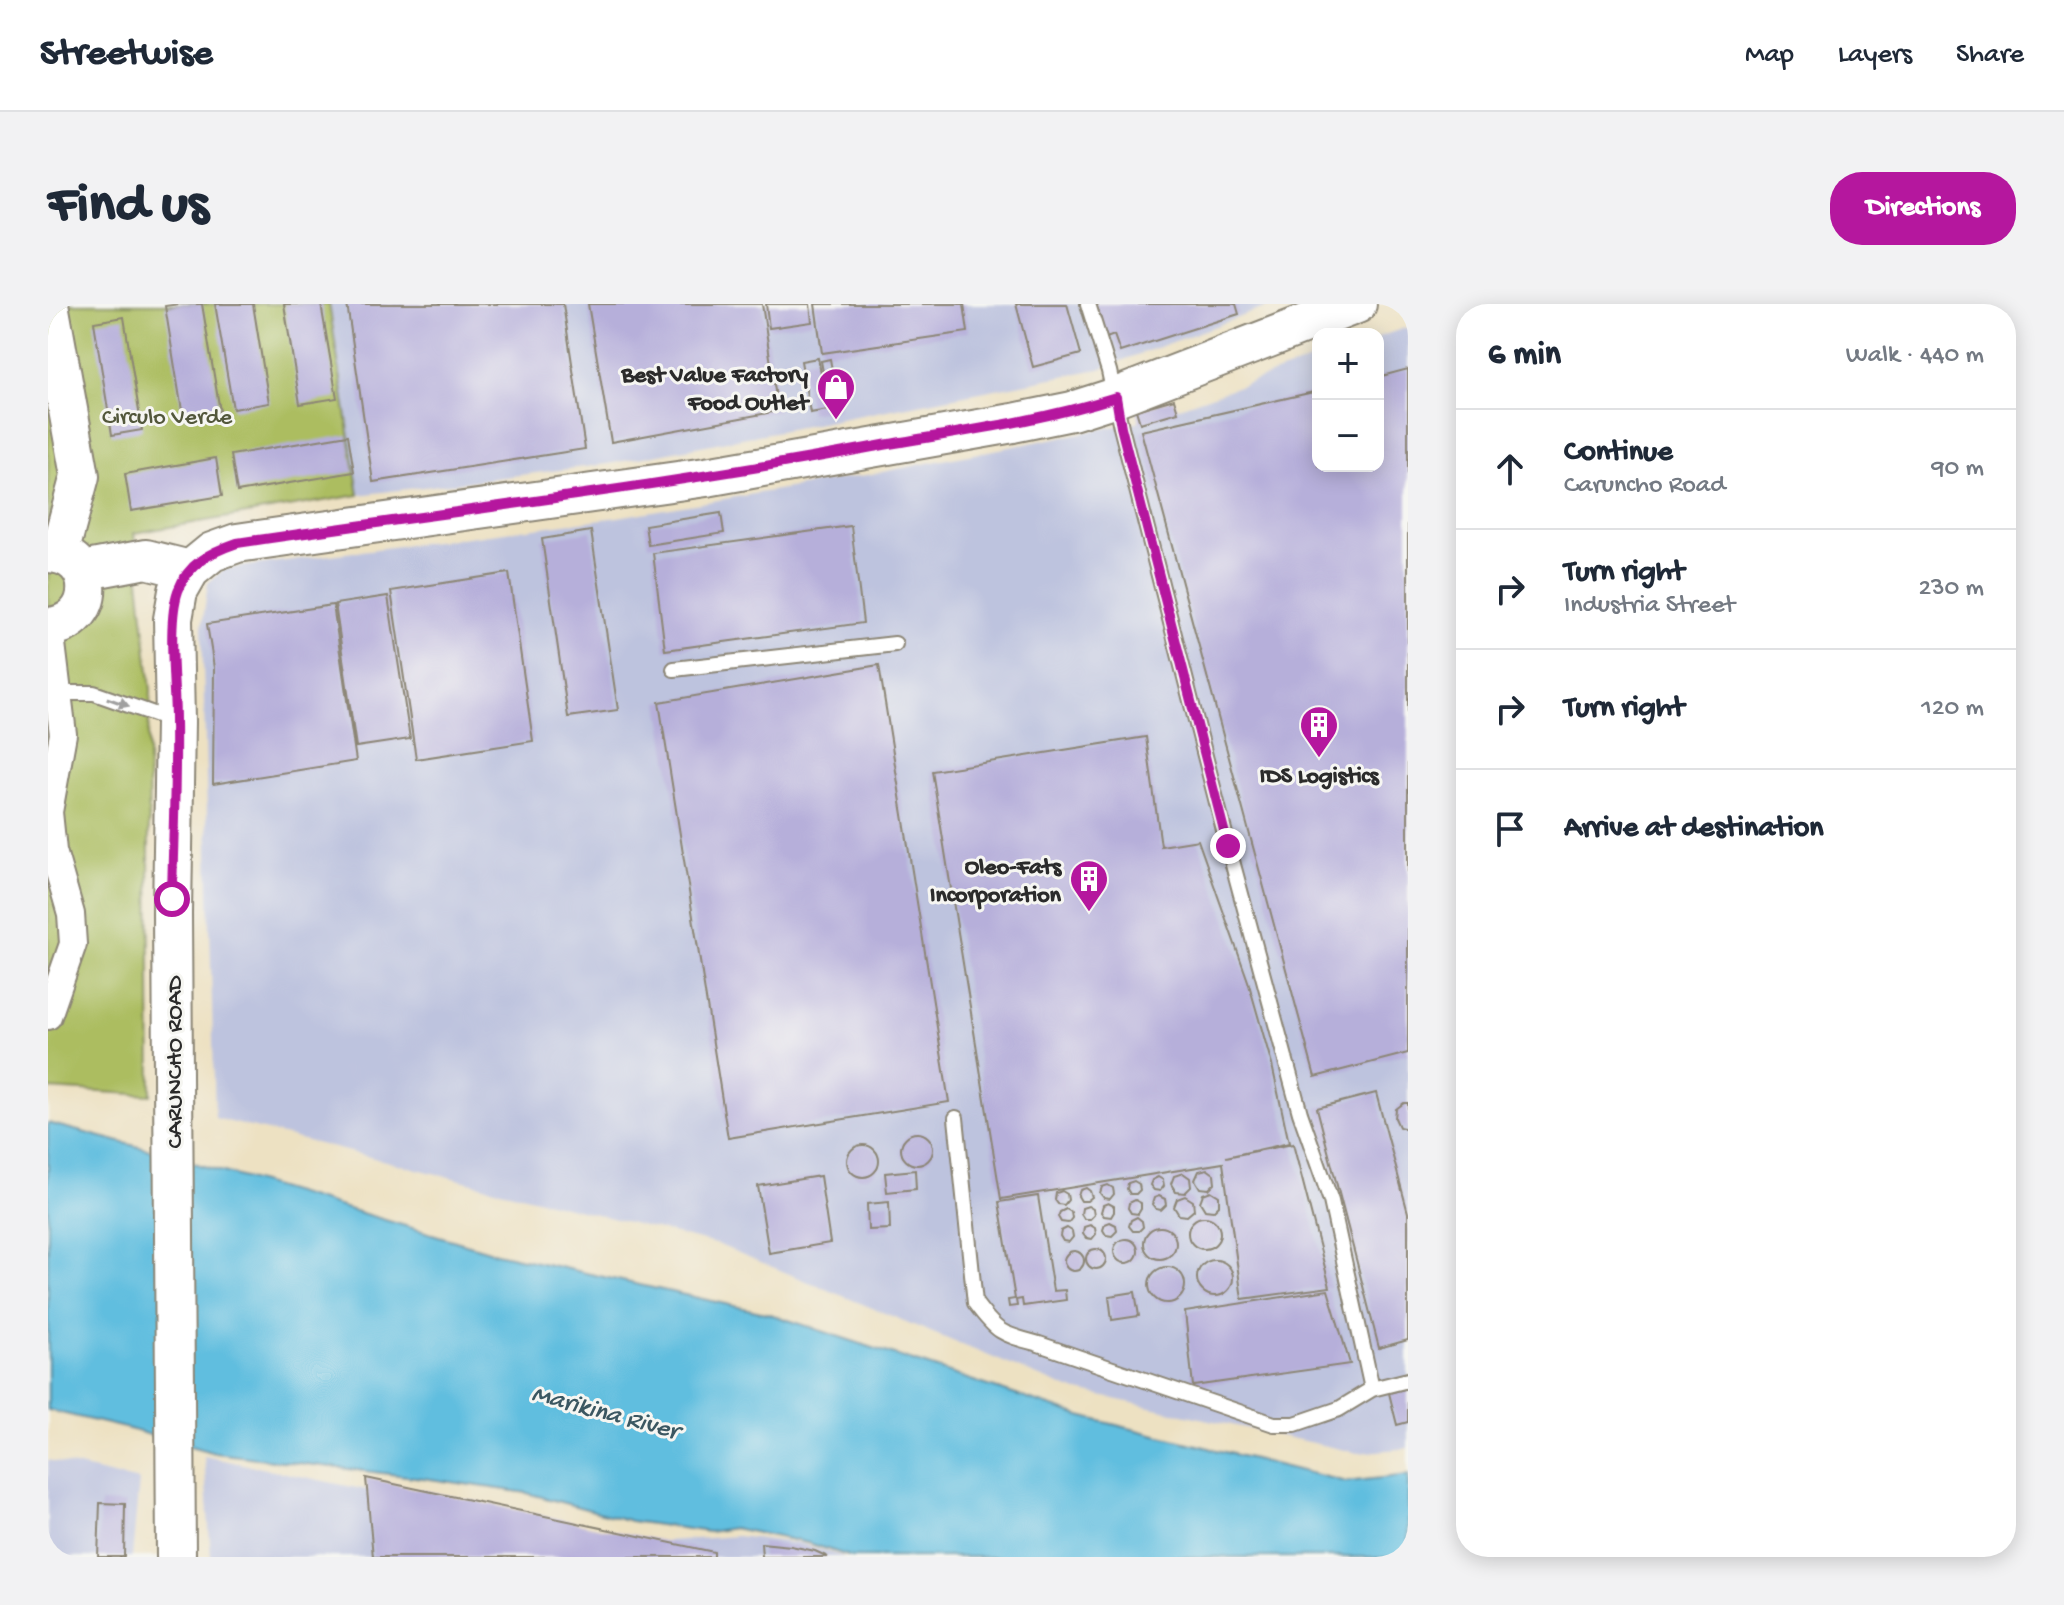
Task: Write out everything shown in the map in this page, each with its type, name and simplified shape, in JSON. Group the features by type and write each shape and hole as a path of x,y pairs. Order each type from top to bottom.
{"street":[{"path":"49,304 80,476 63,559"},
{"path":"63,559 146,559 190,570 212,552 237,543 706,477 1013,423 1072,411 1116,397 1314,312 1357,304"},
{"path":"48,1016 55,976 73,944 71,914 50,854 49,802 59,693 49,627 69,622 80,612 86,599 87,584 63,559"},
{"name":"CARUNCHO ROAD","path":"176,1557 173,619 178,591 190,570"}],"lane":[{"path":"1088,304 1116,397 1121,427 1228,846 1300,1113 1331,1201 1372,1389"},
{"path":"674,669 895,644"},
{"path":"59,693 94,693 175,722"},
{"path":"956,1118 975,1303 990,1323 1006,1335 1274,1424 1295,1424 1339,1409 1372,1389 1408,1380"}],"shaded area":[{"path":"330,304 1267,304 1267,307 1099,369 608,464 359,495"},
{"path":"1408,327 1408,1448 1358,1453 1069,1389 719,1245 215,1118 202,627 208,583 225,569 618,517 872,474 1137,422 1312,360 1312,472 1384,472 1384,335"},
{"path":"204,1456 624,1544 737,1536 802,1544 845,1557 211,1557"},
{"path":"48,1460 139,1481 132,1557 48,1557"}],"green space":[{"name":"Circulo Verde","path":"48,304 329,304 359,495 134,533 151,690 148,737 151,1095 48,1089"}],"water":[{"name":"Marikina River","path":"48,1123 143,1148 496,1253 770,1314 1080,1416 1346,1482 1408,1475 1408,1557 852,1557 808,1543 733,1528 709,1532 631,1521 527,1493 215,1453 48,1410"}],"building":[{"path":"202,304 220,411 183,417 165,306"},
{"path":"215,304 253,304 269,403 233,409"},
{"path":"284,304 321,304 337,398 300,404"},
{"path":"347,304 563,304 585,449 373,482"},
{"path":"588,304 762,304 778,411 611,442"},
{"path":"766,304 810,304 812,322 769,328"},
{"path":"815,304 964,304 968,332 822,353"},
{"path":"1016,304 1067,304 1081,354 1033,367"},
{"path":"1093,304 1236,304 1239,314 1120,352 1114,335 1104,339"},
{"path":"124,317 142,430 112,435 94,322"},
{"path":"818,358 828,410 810,413 801,361"},
{"path":"830,359 839,409 830,411 821,361"},
{"name":"IDS Logistics","path":"1408,369 1408,1053 1315,1077 1141,431 1312,392 1312,472 1384,472 1384,375"},
{"path":"1174,399 1178,412 1140,423 1136,410"},
{"path":"348,435 354,472 237,492 231,455"},
{"path":"216,458 222,496 131,511 125,474"},
{"path":"721,513 724,533 648,545 645,525"},
{"path":"851,526 863,623 665,650 653,553"},
{"path":"591,531 618,710 568,717 542,539"},
{"path":"509,573 533,741 416,759 391,591"},
{"path":"388,596 410,739 356,747 335,604"},
{"path":"333,605 356,761 213,784 214,668 207,624"},
{"path":"879,665 949,1102 728,1138 659,702"},
{"name":"Oleo-Fats Incorporation","path":"1146,737 1161,846 1198,840 1248,981 1272,1065 1289,1143 1226,1157 1293,1144 1330,1287 1242,1299 1223,1163 1001,1199 932,771"},
{"path":"1376,1093 1408,1213 1408,1340 1379,1348 1317,1108"},
{"path":"1408,1103 1408,1129 1399,1127 1395,1118 1396,1109"},
{"path":"917,1133 929,1137 933,1149 929,1161 917,1165 905,1161 901,1149 905,1137"},
{"path":"863,1145 875,1149 879,1161 875,1173 863,1177 851,1173 847,1161 851,1149"},
{"path":"1207,1169 1214,1174 1215,1183 1209,1189 1200,1188 1195,1180 1199,1171"},
{"path":"915,1170 916,1189 887,1192 885,1173"},
{"path":"1183,1173 1190,1178 1191,1187 1185,1193 1176,1192 1171,1184 1174,1176"},
{"path":"820,1176 830,1243 769,1253 758,1186"},
{"path":"1158,1177 1163,1180 1164,1186 1160,1191 1150,1185"},
{"path":"1134,1181 1139,1184 1140,1190 1130,1194 1128,1183"},
{"path":"1108,1185 1113,1188 1114,1194 1110,1199 1100,1193 1102,1187"},
{"path":"1086,1188 1092,1197 1081,1201 1078,1196 1080,1190"},
{"path":"1062,1191 1067,1194 1068,1200 1064,1205 1055,1200 1056,1193"},
{"path":"1211,1191 1219,1196 1219,1205 1213,1211 1205,1210 1200,1202 1203,1194"},
{"path":"1038,1196 1053,1291 1065,1290 1066,1300 1023,1306 1022,1299 1016,1300 1017,1306 1009,1307 1008,1300 1015,1299 999,1202"},
{"path":"1159,1196 1165,1199 1166,1205 1161,1210 1152,1204 1154,1198"},
{"path":"1185,1196 1193,1201 1194,1210 1187,1216 1179,1215 1174,1207 1177,1199"},
{"path":"1135,1200 1141,1203 1138,1214 1131,1213 1128,1208 1129,1203"},
{"path":"889,1202 890,1229 868,1230 867,1204"},
{"path":"1108,1203 1114,1206 1111,1217 1101,1212 1103,1205"},
{"path":"1088,1206 1093,1209 1094,1215 1084,1219 1082,1208"},
{"path":"1066,1209 1071,1212 1072,1218 1068,1223 1061,1222 1058,1217"},
{"path":"1137,1217 1143,1227 1133,1231 1129,1226 1131,1220"},
{"path":"1204,1217 1216,1221 1220,1233 1216,1245 1204,1249 1192,1245 1188,1233 1192,1221"},
{"path":"1110,1222 1116,1225 1117,1231 1112,1236 1106,1235 1103,1230 1105,1224"},
{"path":"1090,1225 1095,1228 1096,1234 1092,1239 1083,1234 1084,1227"},
{"path":"1160,1227 1172,1231 1176,1243 1172,1255 1160,1259 1148,1255 1144,1243 1148,1231"},
{"path":"1067,1228 1072,1231 1073,1237 1069,1242 1063,1241 1060,1236 1061,1231"},
{"path":"1126,1239 1137,1246 1138,1251 1131,1262 1126,1263 1115,1256 1114,1251 1121,1240"},
{"path":"1096,1249 1103,1252 1106,1259 1103,1266 1096,1269 1089,1266 1086,1259 1089,1252"},
{"path":"1074,1251 1081,1254 1084,1261 1081,1268 1074,1271 1067,1268 1064,1261 1067,1254"},
{"path":"1215,1260 1228,1265 1233,1278 1228,1291 1215,1296 1202,1291 1197,1278 1202,1265"},
{"path":"1167,1267 1180,1272 1185,1285 1180,1298 1167,1303 1154,1298 1149,1285 1154,1272"},
{"path":"1328,1290 1350,1364 1193,1386 1185,1312"},
{"path":"1135,1292 1139,1316 1112,1320 1109,1296"},
{"path":"1408,1388 1408,1422 1397,1425 1389,1393"},
{"path":"366,1478 714,1552 714,1557 373,1557"},
{"path":"100,1503 125,1504 124,1557 98,1557"},
{"path":"761,1543 815,1551 828,1557 762,1557"}],"place":[{"name":"Best Value Factory Food Outlet","path":"836,421"},
{"name":"IDS Logistics","path":"1319,759"},
{"name":"Oleo-Fats Incorporation","path":"1089,913"}],"route":[{"path":"172,899 173,619 178,591 190,570 212,552 237,543 706,477 1013,423 1072,411 1116,397 1121,427 1228,846"}]}
